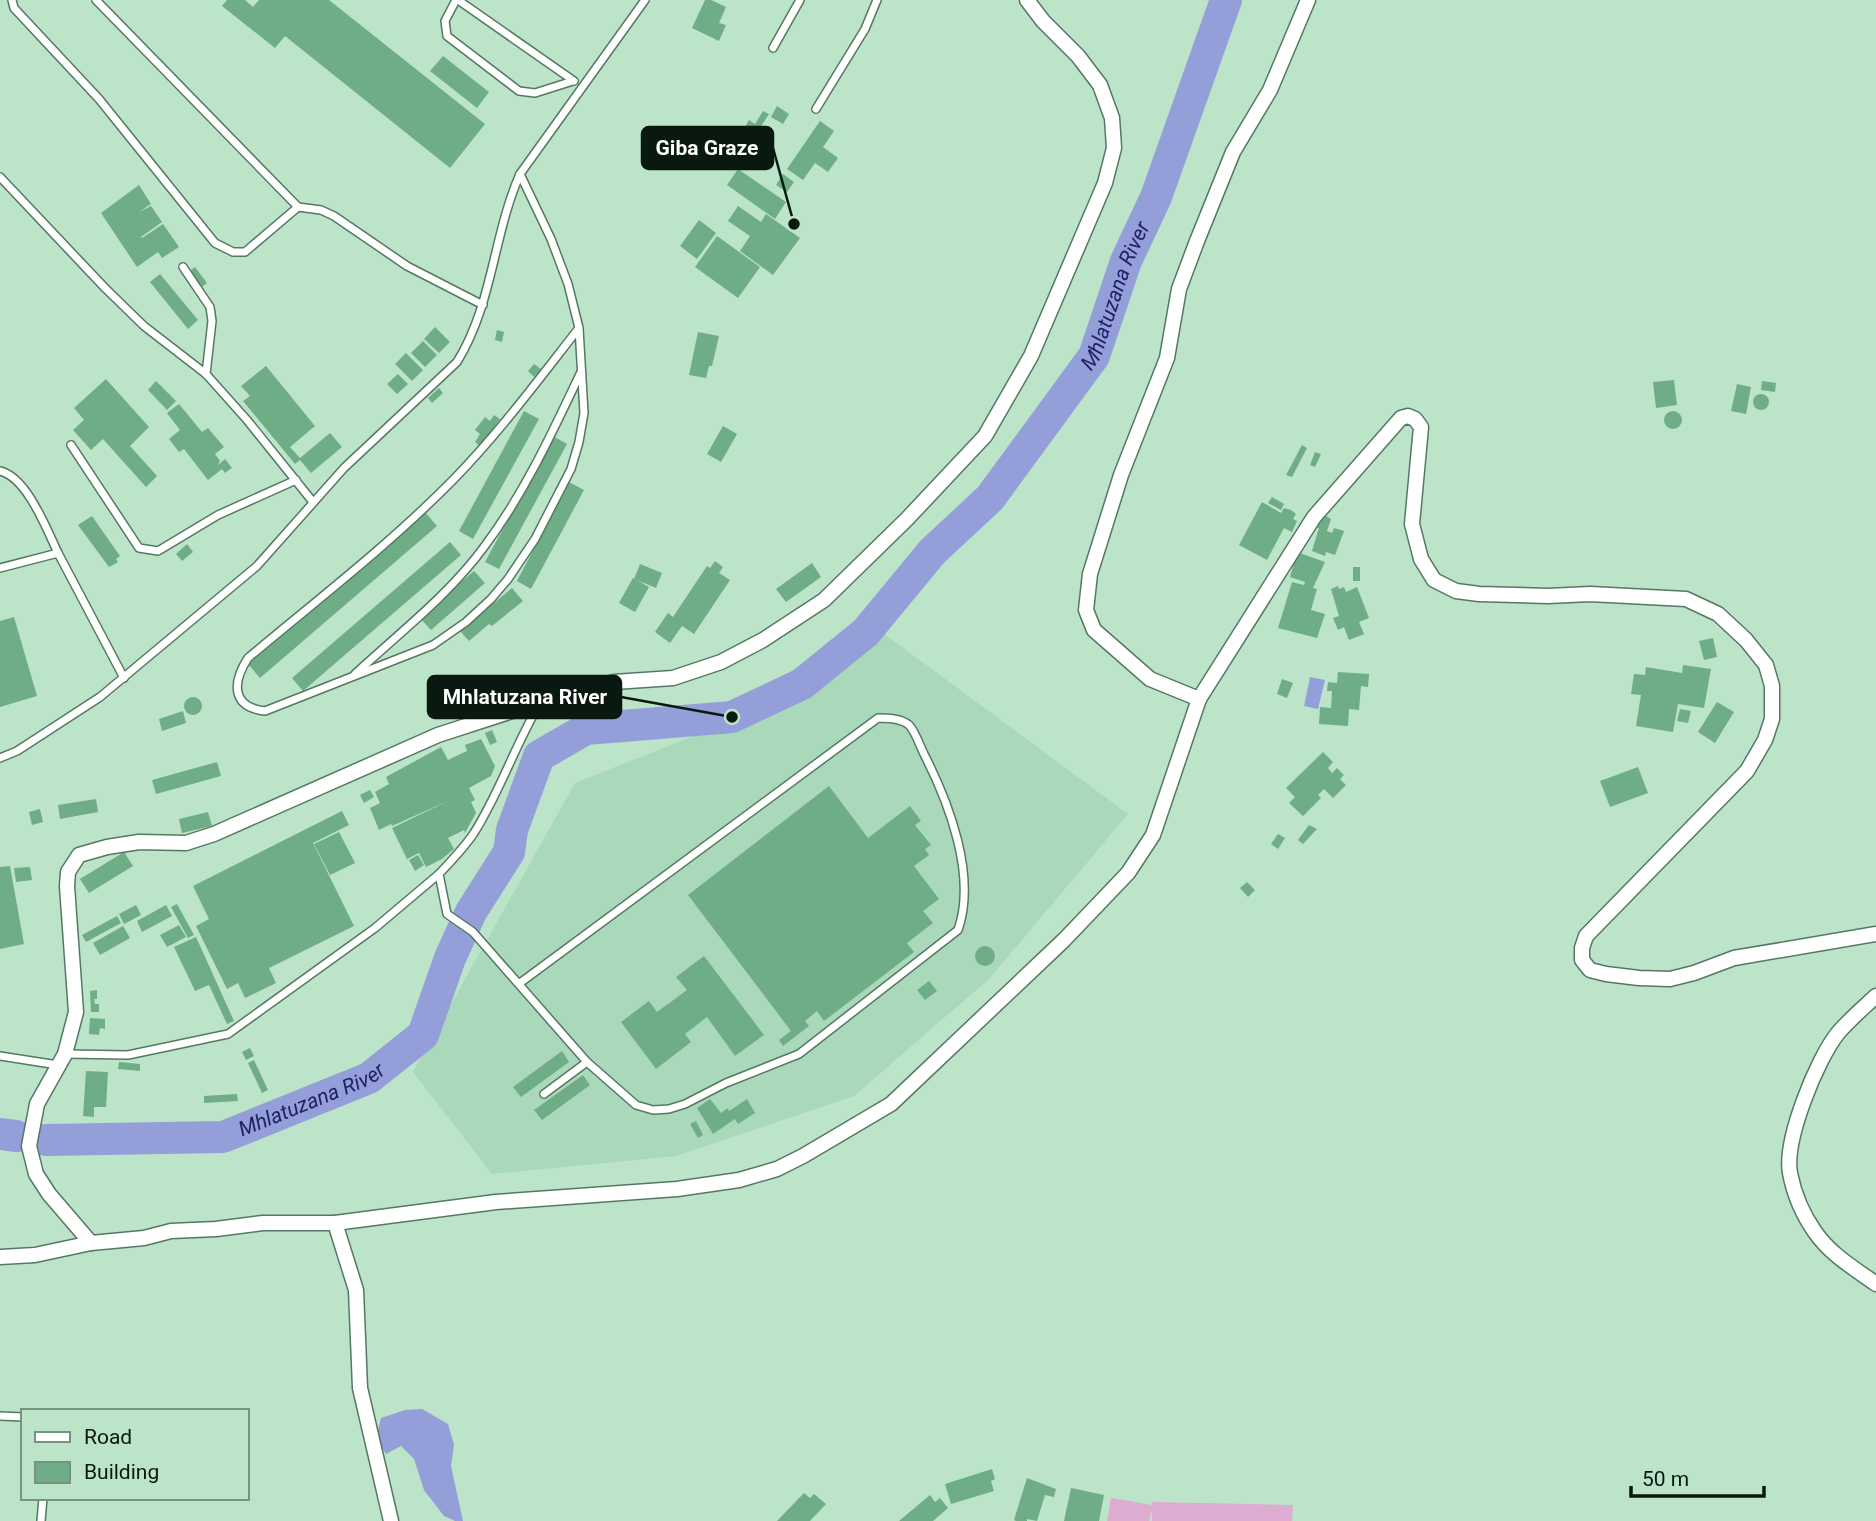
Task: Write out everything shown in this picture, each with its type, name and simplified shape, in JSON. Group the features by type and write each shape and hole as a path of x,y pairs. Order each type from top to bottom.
{"street":[{"path":"91,1243 49,1194 36,1174 29,1146 37,1104 62,1059 76,1012 67,886 68,872 79,855 139,842 186,843 214,834 438,735 540,702 614,682 673,678 721,662 763,640 824,600 907,519 985,436 1031,356 1105,183 1114,148 1112,118 1100,85 1078,56 1043,21 1027,0"},
{"path":"1199,699 1150,679 1094,630 1086,610 1090,575 1121,475 1167,358 1179,289 1206,217 1233,152 1270,90 1308,0"},
{"path":"0,1257 35,1255 91,1243 144,1238 171,1231 263,1223 335,1223 443,1207 677,1189 738,1180 777,1169 891,1104 1064,940 1128,873 1153,835 1199,699 1314,517 1365,461 1392,425 1408,416 1415,419 1421,428 1412,524 1421,559 1434,580 1456,591 1479,594 1590,594 1686,599 1718,614 1746,640 1766,665 1772,686 1772,719 1765,740 1747,771 1586,936 1582,960 1590,970 1639,978 1670,979 1734,958 1876,934"},
{"path":"1876,996 1837,1034 1818,1066 1799,1114 1790,1171 1800,1207 1816,1233 1835,1255 1876,1283"},
{"path":"335,1223 356,1290 360,1388 391,1521"}],"lane":[{"path":"12,0 14,8 99,99 215,243 233,251 246,252 298,207"},
{"path":"96,0 298,207 334,215 407,266 483,305"},
{"path":"573,81 535,93 519,91 447,36 445,22 457,0 573,81 583,88"},
{"path":"0,758 17,751 100,697 257,566 344,468 457,362 469,342 483,305 508,204 520,174 645,0"},
{"path":"773,48 800,0"},
{"path":"816,109 865,29 877,0"},
{"path":"520,174 551,239 568,284 579,328 583,413 579,443 571,468 535,539 508,579 474,614 433,645 265,711 253,710 237,691 237,674 248,657 381,547 453,480 492,437 579,328"},
{"path":"0,177 144,326 206,374 313,502"},
{"path":"183,267 210,307 212,321 206,374"},
{"path":"352,677 458,577 484,547 520,491 581,372"},
{"path":"71,445 139,548 150,551 158,551 237,506 296,480"},
{"path":"0,471 16,481 39,511 58,553 124,678"},
{"path":"0,568 58,553"},
{"path":"0,1056 62,1059 128,1055 228,1034 375,928 439,874 467,843 486,812 540,702"},
{"path":"439,874 447,914 473,932 587,1062 636,1105 653,1110 669,1109 799,1054 958,930 963,915 965,884 950,814 909,725 899,720 878,718 520,983"},
{"path":"544,1094 587,1062"},
{"path":"0,1416 21,1417"},
{"path":"41,1521 44,1500"}],"shaded area":[{"path":"883,633 1128,814 989,979 854,1096 676,1156 492,1174 413,1072 575,783 769,706"},
{"path":"1111,1498 1152,1505 1152,1502 1293,1505 1292,1521 1152,1521 1152,1510 1149,1521 1107,1521"}],"water":[{"path":"1310,677 1325,680 1318,709 1304,706"},
{"path":"422,1409 448,1424 454,1445 451,1466 463,1521 444,1516 424,1490 414,1459 401,1446 386,1454 376,1439 381,1418 405,1410"}],"building":[{"path":"227,0 245,0 253,7 259,0 329,0 485,124 450,168 285,36 275,48 222,6"},
{"path":"705,0 726,7 719,23 726,25 719,41 692,28"},
{"path":"443,56 489,92 477,108 430,71"},
{"path":"777,106 789,114 783,124 771,117"},
{"path":"763,111 769,114 752,140 742,133 749,120 755,124"},
{"path":"820,121 834,131 823,147 838,158 828,172 815,163 803,180 787,169"},
{"path":"738,169 786,202 775,219 727,185"},
{"path":"783,174 794,182 787,192 776,185"},
{"path":"139,185 151,204 139,212 151,206 162,222 141,237 163,224 179,247 162,258 158,252 137,267 101,213"},
{"path":"738,206 761,222 766,214 800,238 773,275 740,251 750,236 728,221"},
{"path":"699,220 716,233 697,259 680,246"},
{"path":"717,236 760,267 738,298 695,267"},
{"path":"195,267 207,283 197,291 185,275"},
{"path":"160,274 198,320 188,329 150,282"},
{"path":"435,327 450,342 439,353 424,339"},
{"path":"497,330 504,332 502,342 495,340"},
{"path":"698,332 719,336 712,366 709,366 706,378 689,375"},
{"path":"423,341 437,355 425,367 411,353"},
{"path":"406,353 423,370 412,381 395,364"},
{"path":"534,364 541,369 534,377 528,371"},
{"path":"266,366 315,426 290,447 300,458 330,433 342,447 311,473 300,460 295,464 243,401 250,396 241,386"},
{"path":"398,374 408,384 397,394 387,384"},
{"path":"106,379 149,427 130,446 157,476 146,487 103,439 91,450 73,430 84,420 74,408"},
{"path":"1674,380 1677,405 1656,408 1653,382"},
{"path":"156,381 176,401 167,410 148,390"},
{"path":"1762,381 1776,383 1775,392 1761,390"},
{"path":"1737,384 1751,387 1746,414 1731,411"},
{"path":"439,388 443,393 432,403 428,398"},
{"path":"1761,394 1767,396 1767,408 1761,410 1755,408 1753,402 1755,396"},
{"path":"179,404 202,432 208,428 224,447 215,454 220,461 218,465 225,459 232,468 225,473 222,469 208,480 184,449 179,452 169,439 180,430 167,413"},
{"path":"524,411 539,419 473,539 459,531"},
{"path":"1673,411 1679,414 1682,420 1679,426 1673,429 1667,426 1664,420 1667,414"},
{"path":"494,415 500,419 480,446 475,442 480,434 475,430 485,417 490,421"},
{"path":"723,426 737,434 721,462 707,454"},
{"path":"553,436 567,444 499,569 485,562"},
{"path":"1302,445 1307,448 1292,477 1286,475"},
{"path":"1315,452 1321,454 1315,467 1310,465"},
{"path":"569,482 584,490 531,589 517,581"},
{"path":"1272,497 1284,504 1281,510 1268,503"},
{"path":"1262,502 1281,513 1284,508 1291,510 1296,514 1293,519 1297,521 1292,532 1284,528 1267,560 1239,545"},
{"path":"425,512 437,526 260,678 248,664"},
{"path":"1325,515 1331,519 1327,531 1332,533 1334,528 1344,531 1335,555 1326,552 1325,556 1312,551 1317,528"},
{"path":"92,516 120,556 116,559 118,562 109,567 78,525"},
{"path":"450,542 461,555 303,691 292,678"},
{"path":"187,544 193,552 182,561 176,554"},
{"path":"1297,552 1325,562 1313,588 1317,589 1311,610 1325,614 1317,638 1278,628 1292,582 1304,585 1305,582 1290,577"},
{"path":"715,561 723,567 719,573 730,580 694,634 682,626 670,643 655,632 668,613 673,617 707,566 710,568"},
{"path":"812,563 821,577 786,602 776,589"},
{"path":"640,564 662,573 656,588 634,579"},
{"path":"1353,567 1360,567 1360,581 1353,581"},
{"path":"474,571 485,583 431,630 420,618"},
{"path":"633,578 649,587 635,612 619,603"},
{"path":"1338,586 1339,589 1344,587 1346,592 1357,587 1369,618 1359,622 1364,634 1349,640 1344,627 1338,630 1333,618 1339,616 1331,589"},
{"path":"512,588 523,601 469,641 460,631"},
{"path":"14,617 37,696 0,707 0,621"},
{"path":"1713,638 1717,657 1704,660 1699,641"},
{"path":"1683,665 1711,669 1704,708 1678,704 1673,732 1636,726 1641,695 1631,694 1634,674 1645,675 1646,667 1682,673"},
{"path":"1338,672 1369,674 1368,687 1361,686 1359,710 1349,709 1348,726 1319,724 1320,707 1331,708 1332,691 1327,691 1328,682 1337,683"},
{"path":"1282,679 1293,683 1287,698 1277,694"},
{"path":"189,697 197,697 202,706 200,713 189,715 184,710 184,702"},
{"path":"1717,702 1734,712 1715,743 1698,732"},
{"path":"1680,709 1691,711 1688,723 1677,721"},
{"path":"183,711 186,723 162,731 159,719"},
{"path":"492,730 497,742 490,745 485,733"},
{"path":"481,739 495,766 491,776 469,788 475,800 471,802 476,813 465,833 464,830 448,838 454,849 426,867 419,853 407,859 392,828 450,800 379,830 370,808 380,803 375,792 389,784 386,777 441,747 448,760 467,751 465,745"},
{"path":"1323,752 1333,762 1328,768 1332,773 1337,768 1344,775 1340,779 1346,785 1333,798 1324,789 1318,795 1321,798 1303,816 1289,803 1295,797 1286,788"},
{"path":"217,762 221,776 156,794 152,780"},
{"path":"1638,767 1648,793 1610,807 1600,781"},
{"path":"829,786 868,838 910,806 921,821 915,825 931,845 925,849 929,855 914,866 939,899 923,911 933,923 907,943 914,952 824,1021 817,1011 805,1021 809,1026 783,1046 779,1040 791,1031 688,895"},
{"path":"370,790 374,797 364,803 360,795"},
{"path":"96,799 98,812 60,819 58,805"},
{"path":"40,809 43,822 32,825 29,812"},
{"path":"342,811 349,825 313,843 354,926 269,968 276,983 245,998 238,983 227,989 196,926 209,919 193,886"},
{"path":"208,812 212,826 182,833 179,819"},
{"path":"1309,825 1317,829 1303,844 1298,840"},
{"path":"339,832 355,863 330,875 314,844"},
{"path":"1278,834 1285,838 1278,849 1271,844"},
{"path":"124,852 133,866 89,893 80,879"},
{"path":"418,855 424,865 415,871 409,860"},
{"path":"10,866 24,944 0,949 0,867"},
{"path":"30,867 32,880 16,882 14,868"},
{"path":"1247,882 1255,890 1248,897 1240,888"},
{"path":"177,904 194,935 188,938 171,907"},
{"path":"136,905 141,915 124,924 119,914"},
{"path":"166,905 172,916 142,932 137,921"},
{"path":"117,916 121,923 86,942 82,935"},
{"path":"179,925 186,937 167,947 160,935"},
{"path":"123,926 130,938 100,955 93,943"},
{"path":"196,937 234,1021 227,1024 209,985 195,991 174,947"},
{"path":"985,946 992,949 995,956 992,963 985,966 978,963 975,956 978,949"},
{"path":"704,956 764,1035 735,1056 707,1017 685,1034 691,1042 656,1069 621,1022 649,1001 657,1012 687,990 676,977"},
{"path":"929,981 937,991 925,1000 917,990"},
{"path":"97,990 97,999 94,999 95,1004 99,1004 99,1012 91,1012 90,991"},
{"path":"90,1018 105,1019 105,1029 100,1028 99,1035 89,1034"},
{"path":"250,1048 254,1056 246,1060 242,1052"},
{"path":"562,1051 569,1062 521,1097 513,1087"},
{"path":"254,1060 268,1090 262,1093 248,1063"},
{"path":"119,1062 140,1064 140,1071 118,1069"},
{"path":"86,1071 108,1072 106,1107 94,1107 94,1117 83,1116"},
{"path":"583,1075 590,1085 542,1120 534,1110"},
{"path":"237,1094 238,1101 204,1103 204,1096"},
{"path":"710,1099 721,1113 747,1099 755,1113 738,1124 735,1119 713,1134 697,1108"},
{"path":"696,1121 703,1135 698,1138 690,1124"},
{"path":"992,1469 994,1491 951,1504 945,1484"},
{"path":"1027,1478 1056,1489 1054,1497 1045,1495 1037,1521 1016,1521 1014,1520"},
{"path":"1071,1488 1104,1495 1099,1521 1064,1521"},
{"path":"804,1493 810,1498 814,1494 826,1504 810,1521 777,1521"},
{"path":"930,1495 935,1502 940,1498 948,1508 933,1521 899,1521"}],"waterway":[{"name":"Mhlatuzana River","path":"46,1140 223,1137 369,1078 423,1035 450,958 471,912 509,852 512,830 539,756 586,729 732,717 802,684 866,632 932,552 990,498 1094,356 1126,261 1156,197 1226,0"},
{"name":"Mhlatuzana River","path":"0,1134 16,1136"}],"place":[{"name":"Giba Graze","path":"794,224"},
{"name":"Mhlatuzana River","path":"732,717"}]}
